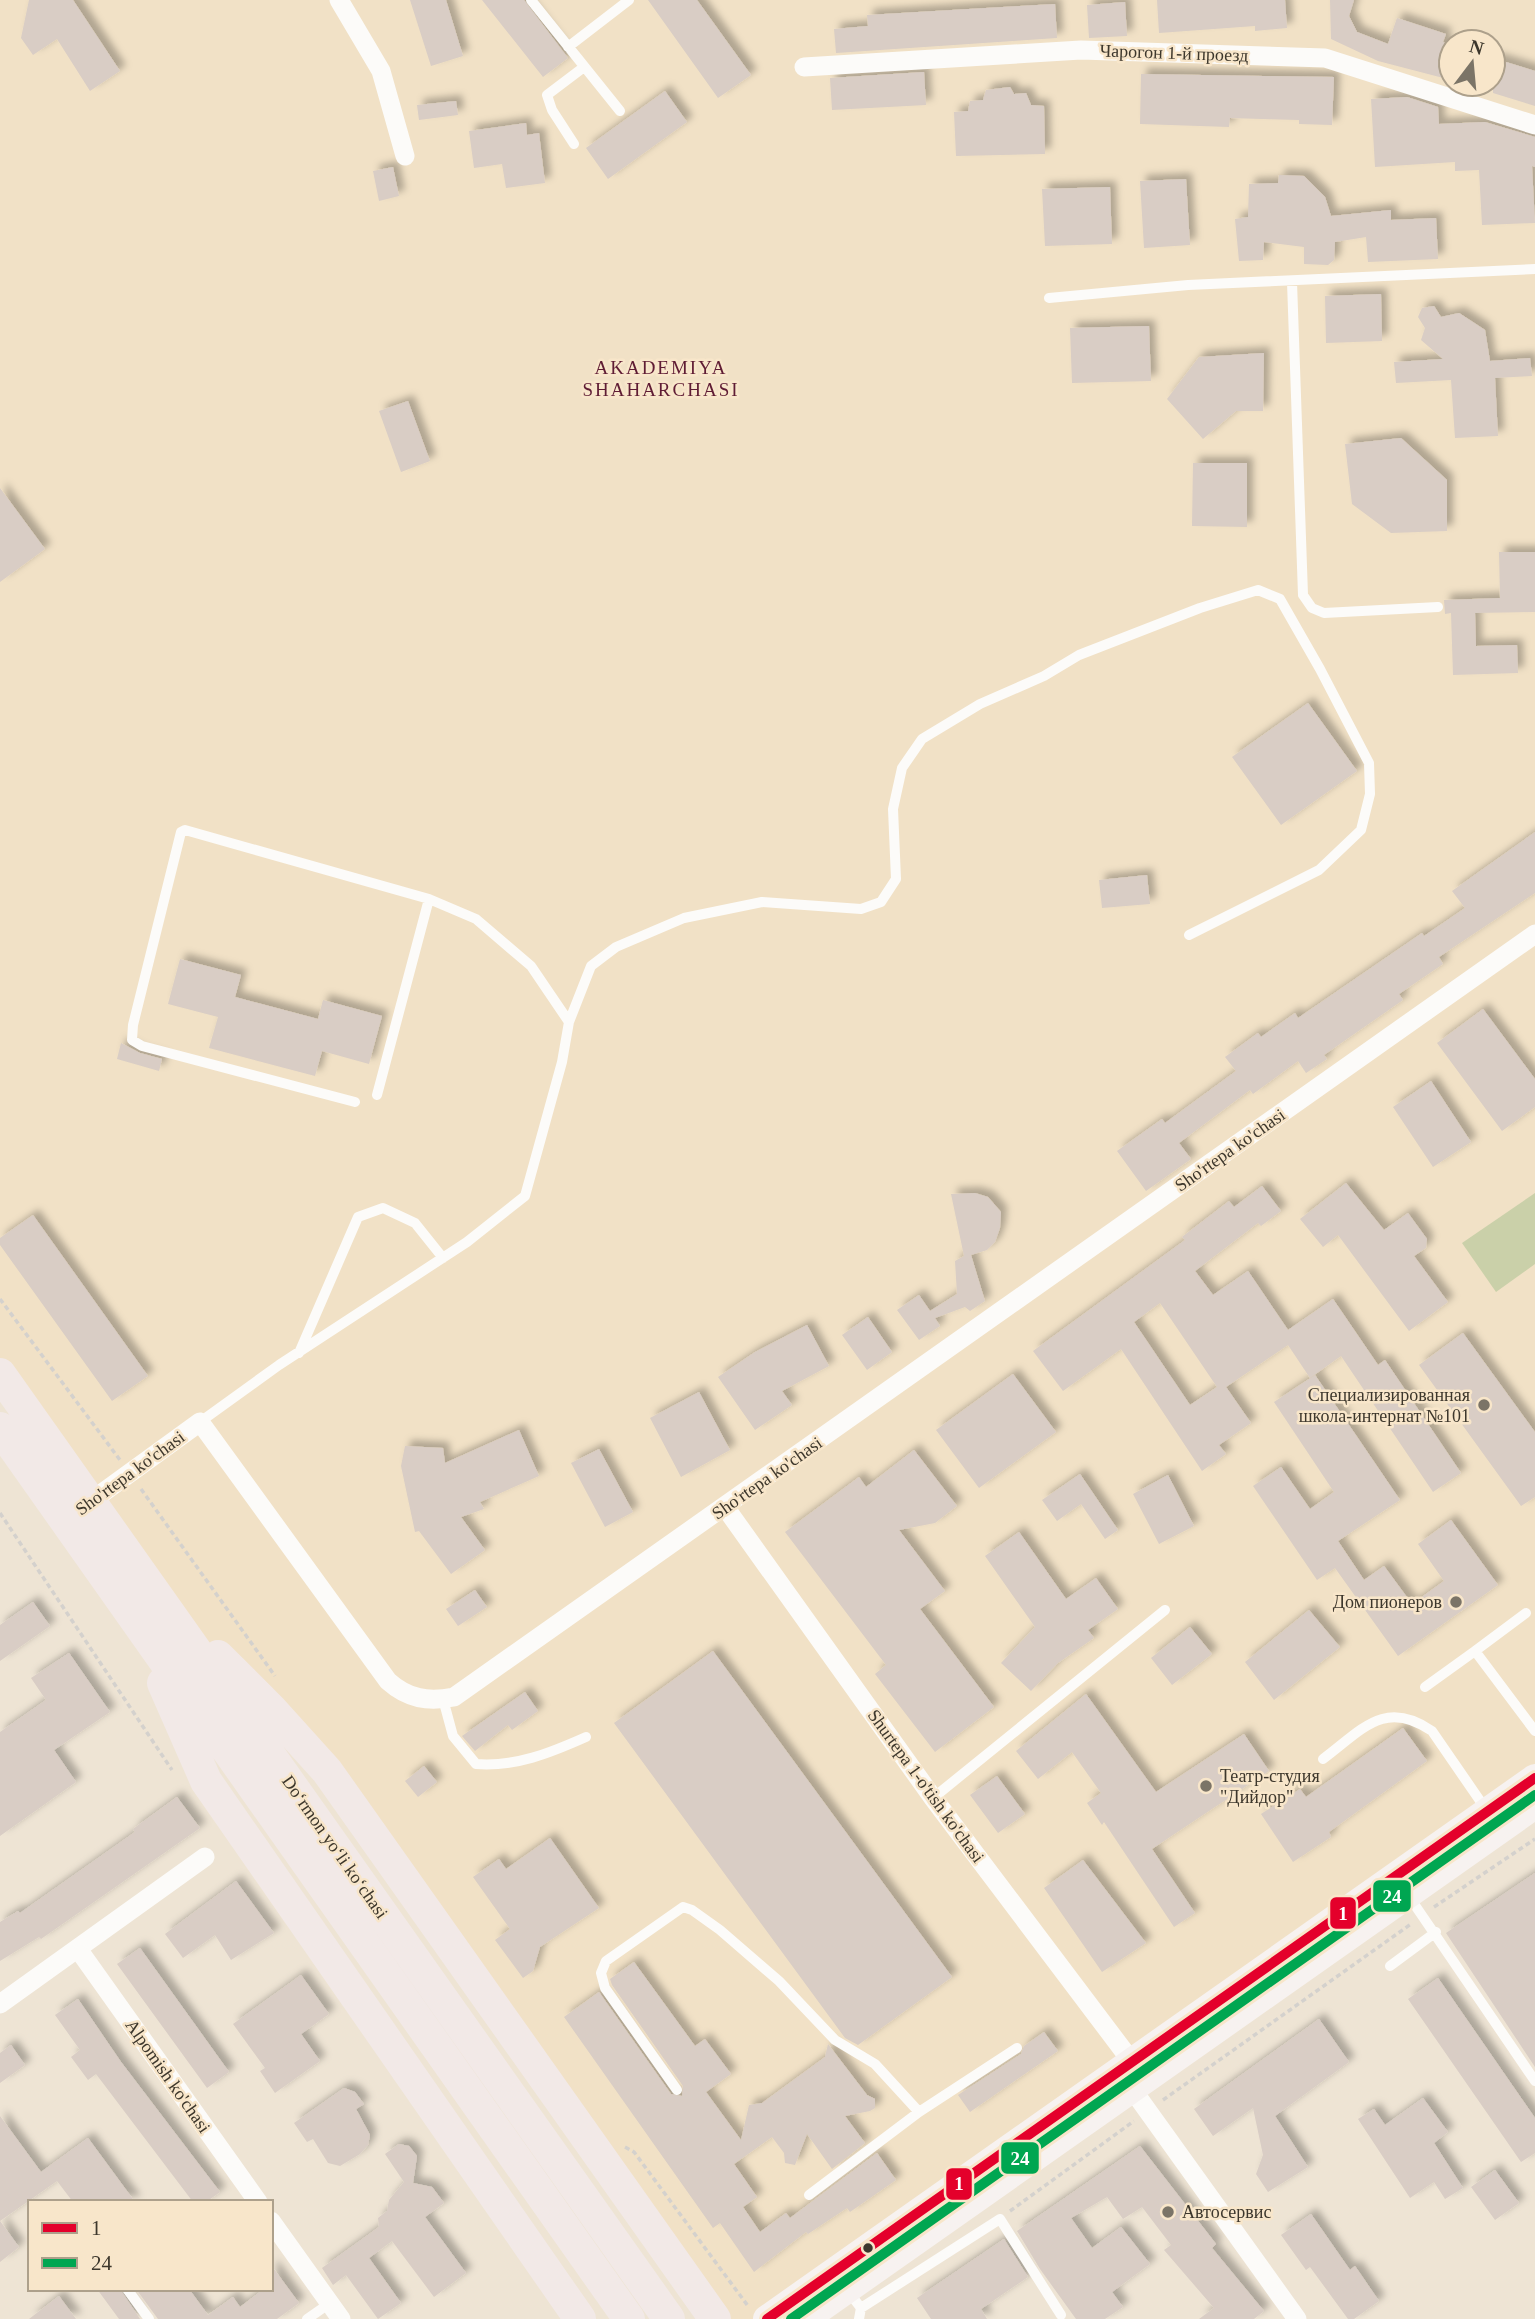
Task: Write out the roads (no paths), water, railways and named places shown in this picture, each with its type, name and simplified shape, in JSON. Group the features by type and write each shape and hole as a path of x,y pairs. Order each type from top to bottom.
{"main road":[{"name":"Do‘rmon yo‘li ko‘chasi","path":"0,1374 669,2319"},
{"name":"Do‘rmon yo‘li ko‘chasi","path":"0,1428 629,2319"},
{"path":"158,1596 271,1709 327,1771 715,2319"},
{"path":"132,1615 206,1781 580,2319"},
{"path":"805,2319 856,2306 1135,2082 1488,1811 1535,1778"},
{"path":"767,2319 1416,1905 1535,1805"}],"street":[{"path":"339,0 381,71 405,156"},
{"name":"Чарогон 1-й проезд","path":"804,68 1081,50 1325,58 1535,125"},
{"name":"Sho'rtepa ko'chasi","path":"65,1521 200,1422 388,1681 412,1697 443,1699 465,1692 1535,934"},
{"name":"Shurtepa 1-o'tish ko'chasi","path":"725,1507 1135,2082 1297,2319"},
{"path":"0,2004 205,1857"},
{"name":"Alpomish ko'chasi","path":"78,1949 257,2200"},
{"path":"273,2224 335,2311"}],"lane":[{"path":"531,0 621,111"},
{"path":"568,47 629,0"},
{"path":"574,144 552,110 547,95 584,66"},
{"path":"1049,298 1188,285 1535,269"},
{"path":"1292,282 1303,596 1312,608 1324,613 1438,607"},
{"path":"200,1422 443,1258 491,1224 524,1196 562,1062 569,1022 591,966 616,947 684,918 762,902 861,909 881,902 896,878 893,809 902,768 922,739 980,704 1044,676 1079,655 1200,608 1258,590 1280,599 1321,669 1369,763 1370,794 1361,830 1319,870 1189,935"},
{"path":"355,1102 142,1046 132,1040 133,1025 181,832 185,830 202,834 429,899 475,919 531,966 569,1022"},
{"path":"377,1095 429,899"},
{"path":"299,1353 358,1217 383,1208 415,1223 443,1258"},
{"path":"933,1798 1165,1610"},
{"path":"1425,1687 1527,1614"},
{"path":"1475,1651 1535,1731"},
{"path":"443,1699 453,1735 476,1764 504,1766 552,1752 586,1737"},
{"path":"1323,1759 1378,1718 1389,1715 1423,1725 1432,1731 1488,1811"},
{"path":"1416,1905 1535,2081"},
{"path":"677,2090 605,1988 601,1973 606,1961 683,1907 692,1909 720,1930 779,1981 835,2040 875,2064 919,2112"},
{"path":"1390,1966 1436,1932"},
{"path":"810,2195 919,2112 1017,2048"},
{"path":"856,2306 1000,2218 1061,2315"},
{"path":"128,2291 149,2319"},
{"path":"307,2319 335,2311"}],"place":[{"name":"Специализированная школа-интернат №101","path":"1484,1405"},
{"name":"Дом пионеров","path":"1456,1602"},
{"name":"Театр-студия \"Дийдор\"","path":"1206,1786"},
{"name":"Автосервис","path":"1168,2212"}],"district":[{"name":"AKADEMIYA SHAHARCHASI","path":"661,378"}]}
